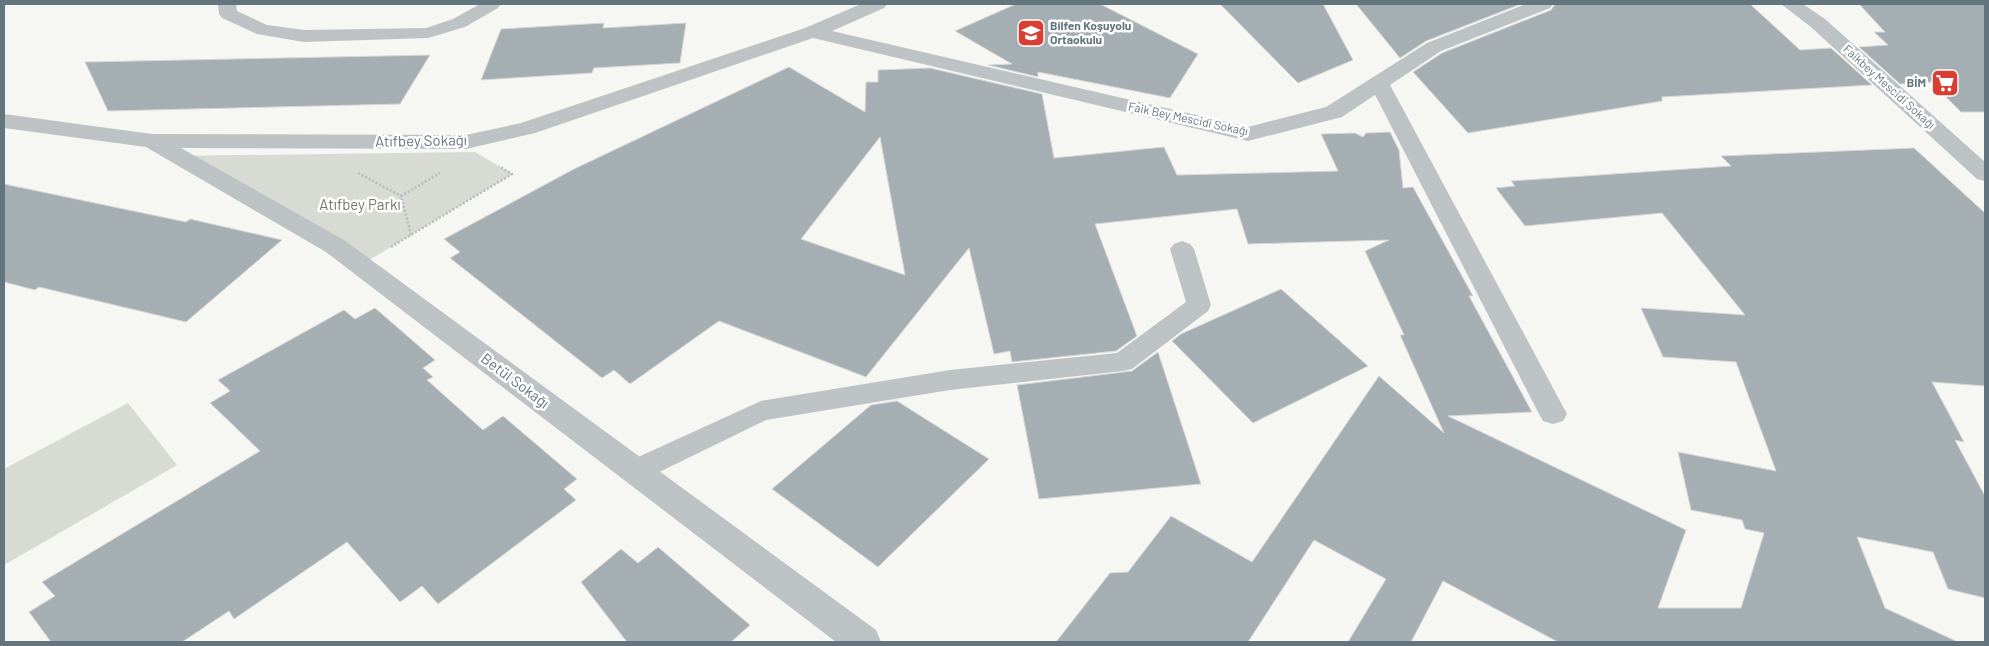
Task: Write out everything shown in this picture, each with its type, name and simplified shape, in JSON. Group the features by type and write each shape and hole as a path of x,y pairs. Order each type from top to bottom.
{"street":[{"name":"Atıfbey Sokağı","path":"4,121 152,141 471,147 812,32 877,4"},
{"name":"Faik Bey Mescidi Sokağı","path":"812,32 1248,134 1334,112 1434,47 1543,4"},
{"name":"Faikbey Mescidi Sokağı","path":"1791,4 1818,23 1985,174"},
{"name":"Betül Sokağı","path":"152,141 336,246 863,642"}],"lane":[{"path":"226,4 228,14 263,30 304,36 428,33 459,23 492,4"},
{"path":"1379,83 1553,414"},
{"path":"636,471 762,411 950,380 1123,362 1199,305 1182,249"}],"path":[{"path":"361,265 512,174 471,147 401,196 411,234"}],"green space":[{"name":"Atıfbey Parkı","path":"475,152 512,174 361,265 169,156"},
{"path":"128,403 177,465 4,565 4,469"}],"building":[{"path":"1016,4 1100,4 1198,54 1170,98 1038,72 1038,77 988,65 1012,64 955,31"},
{"path":"1220,4 1323,4 1353,60 1298,83"},
{"path":"1356,4 1521,4 1426,41 1400,58"},
{"path":"1555,4 1750,4 1800,50 1831,48 1872,85 1662,97 1662,101 1468,133 1413,72 1442,53 1551,10"},
{"path":"1859,4 1985,4 1985,112 1961,112 1931,82 1900,84 1859,47 1888,45 1874,32 1885,32"},
{"path":"604,23 603,28 686,23 680,63 594,68 592,73 481,80 501,29"},
{"path":"430,55 400,104 108,111 85,62"},
{"path":"789,67 865,112 866,82 878,82 878,70 930,68 1042,94 1054,158 1164,147 1177,175 1338,171 1321,134 1355,133 1363,137 1366,133 1390,132 1399,150 1403,188 1413,187 1473,296 1469,296 1532,412 1448,416 1686,530 1658,608 1741,608 1764,533 1745,529 1742,520 1691,510 1678,452 1776,471 1736,362 1663,357 1641,308 1745,315 1662,213 1525,226 1496,188 1515,186 1511,181 1731,166 1721,156 1914,148 1985,213 1985,386 1932,382 1964,442 1955,440 1985,496 1985,598 1948,589 1933,552 1857,537 1885,608 1958,642 1558,642 1443,581 1411,642 1348,642 1386,579 1314,540 1248,642 1056,642 1110,573 1128,572 1171,516 1252,562 1379,376 1444,433 1400,335 1404,335 1365,251 1389,240 1248,244 1237,209 1095,224 1137,336 1116,351 1012,362 1010,351 994,354 969,248 866,377 719,321 630,384 614,370 602,378 450,258 460,252 444,239 574,169","holes":["880,137 905,275 801,239"]},
{"path":"4,184 186,222 190,219 282,240 186,322 39,287 35,290 4,282"},
{"path":"1281,289 1368,366 1253,423 1172,341 1181,334"},
{"path":"375,308 435,360 423,368 433,377 427,380 483,430 503,416 577,479 564,489 576,500 438,604 422,586 400,602 347,542 234,619 229,611 182,642 51,642 29,612 55,596 42,582 260,451 210,403 230,391 218,380 344,310 355,319"},
{"path":"1158,352 1201,484 1039,499 1017,385 1132,371"},
{"path":"897,401 989,459 878,567 772,489 871,405"},
{"path":"658,547 750,625 731,642 627,642 581,582 621,549 638,563"}],"place":[{"name":"Bilfen Koşuyolu Ortaokulu","path":"1031,33"},
{"name":"BİM","path":"1945,83"}]}
